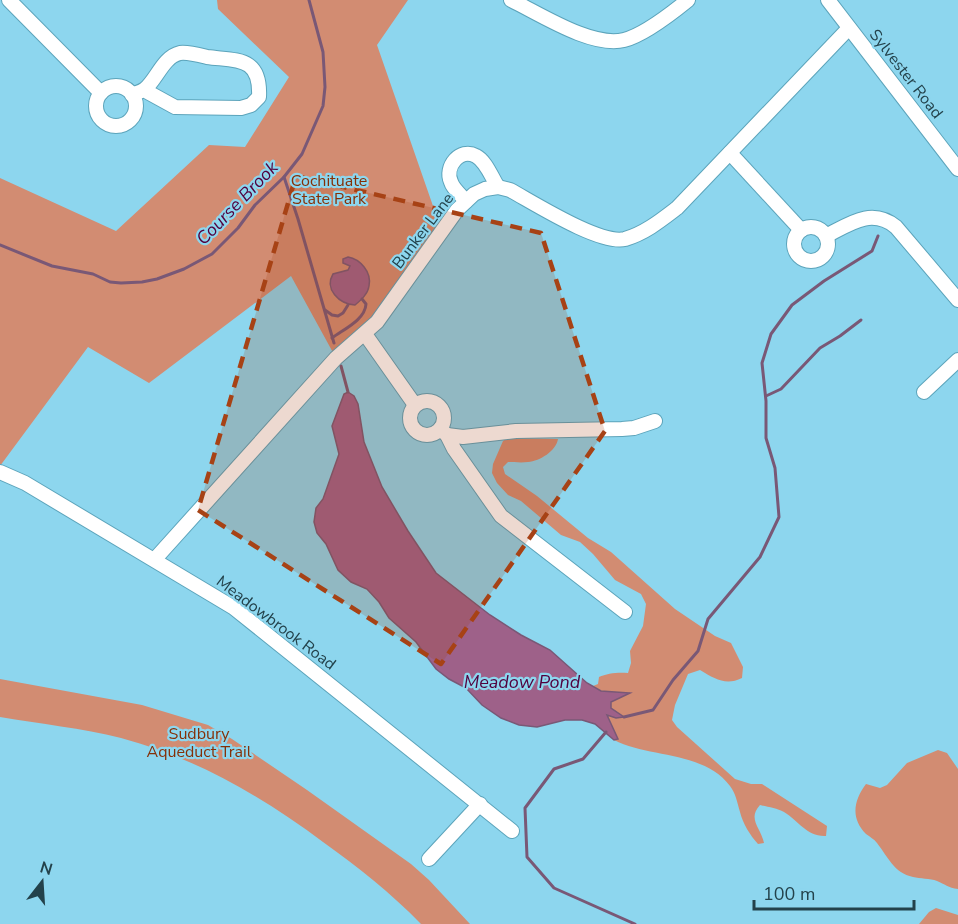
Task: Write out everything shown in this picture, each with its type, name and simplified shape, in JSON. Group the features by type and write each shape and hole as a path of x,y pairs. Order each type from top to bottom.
{"street":[{"path":"9,0 101,93"},
{"path":"511,0 584,36 598,41 612,42 639,34 688,0"},
{"name":"Sylvester Road","path":"828,0 958,169"},
{"path":"466,201 449,179 450,166 454,159 471,154 482,160 498,187 510,190 578,228 622,240 649,230 677,208 849,28"},
{"path":"101,93 96,104 98,115 106,124 124,125 133,117 138,92 166,61 179,53 242,61 253,70 260,85 259,97 251,105 241,108 175,107 138,92 117,86 101,93"},
{"path":"730,153 801,231"},
{"name":"Bunker Lane","path":"155,559 336,358 365,334 386,310 449,219 466,201 485,189 498,187"},
{"path":"826,236 860,219 878,217 888,220 958,300"},
{"path":"812,227 822,231 826,236 828,247 825,254 817,260 807,261 798,255 794,244 796,236 801,231 812,227"},
{"path":"365,334 415,405"},
{"path":"924,392 958,360"},
{"path":"625,612 501,516 444,432 444,415 436,403 426,400 415,405 409,416 414,430 422,435 444,432 464,437 516,431 634,428 655,421"},
{"name":"Meadowbrook Road","path":"0,472 25,483 155,559 256,624 512,831"},
{"path":"429,859 480,804"}],"highlighted area":[{"path":"296,176 541,233 605,431 441,664 198,510"}],"green space":[{"name":"Cochituate State Park","path":"217,0 408,0 377,45 441,229 386,310 336,358 291,276 149,383 88,347 0,466 0,178 116,231 209,145 245,147 289,77 218,9"},
{"path":"507,438 558,439 554,448 547,455 537,460 508,462 503,467 505,474 537,496 588,538 611,552 675,609 715,636 731,643 743,667 742,678 726,681 716,679 700,670 688,674 675,705 672,720 677,727 735,779 751,784 762,784 827,826 826,836 819,836 808,831 781,811 760,805 756,810 755,819 764,843 758,844 745,825 732,789 719,775 691,761 628,746 614,740 618,739 606,714 622,717 611,708 611,702 629,693 601,691 593,686 598,684 599,677 613,673 628,673 631,663 630,651 643,626 646,604 641,594 615,580 580,542 561,535 521,501 508,495 497,483 492,473 493,464 503,441"},
{"name":"Sudbury Aqueduct Trail","path":"0,679 142,705 208,725 307,790 411,864 470,924 421,924 374,881 300,825 227,780 175,756 121,738 0,717"},
{"path":"938,750 947,753 958,769 958,889 901,872 861,828 856,815 859,796 866,784 880,788 887,785 907,763"},
{"path":"936,908 958,915 958,924 919,924 929,912"}],"water":[{"path":"348,257 357,260 369,276 366,294 355,305 339,299 330,285 333,274 348,270 350,266 343,263 343,259"},
{"name":"Meadow Pond","path":"348,392 354,396 358,404 364,442 382,487 436,573 490,615 550,650 587,683 601,691 630,693 611,702 611,708 624,717 616,718 607,715 618,739 614,740 595,724 582,720 565,720 537,727 519,725 501,718 482,705 466,688 436,669 416,642 389,618 367,589 351,582 338,570 326,544 317,533 314,522 316,508 323,499 339,454 332,426 344,394"}],"waterway":[{"name":"Course Brook","path":"0,245 52,266 93,274 110,282 121,283 157,279 184,269 212,254 238,228 255,205 284,177 302,154 323,106 325,87 323,52 309,0"},
{"path":"284,177 334,343"},
{"path":"624,717 653,710 673,680 698,651 708,619 760,557 779,517 775,468 766,438 766,401 762,363 771,334 792,305 824,281 872,251 878,236"},
{"path":"332,338 362,315 366,304 362,299"},
{"path":"325,310 338,316 348,305"},
{"path":"766,396 781,389 820,348 861,320"},
{"path":"341,366 348,392"},
{"path":"606,732 583,759 554,769 525,808 527,857 554,888 635,924"}]}
